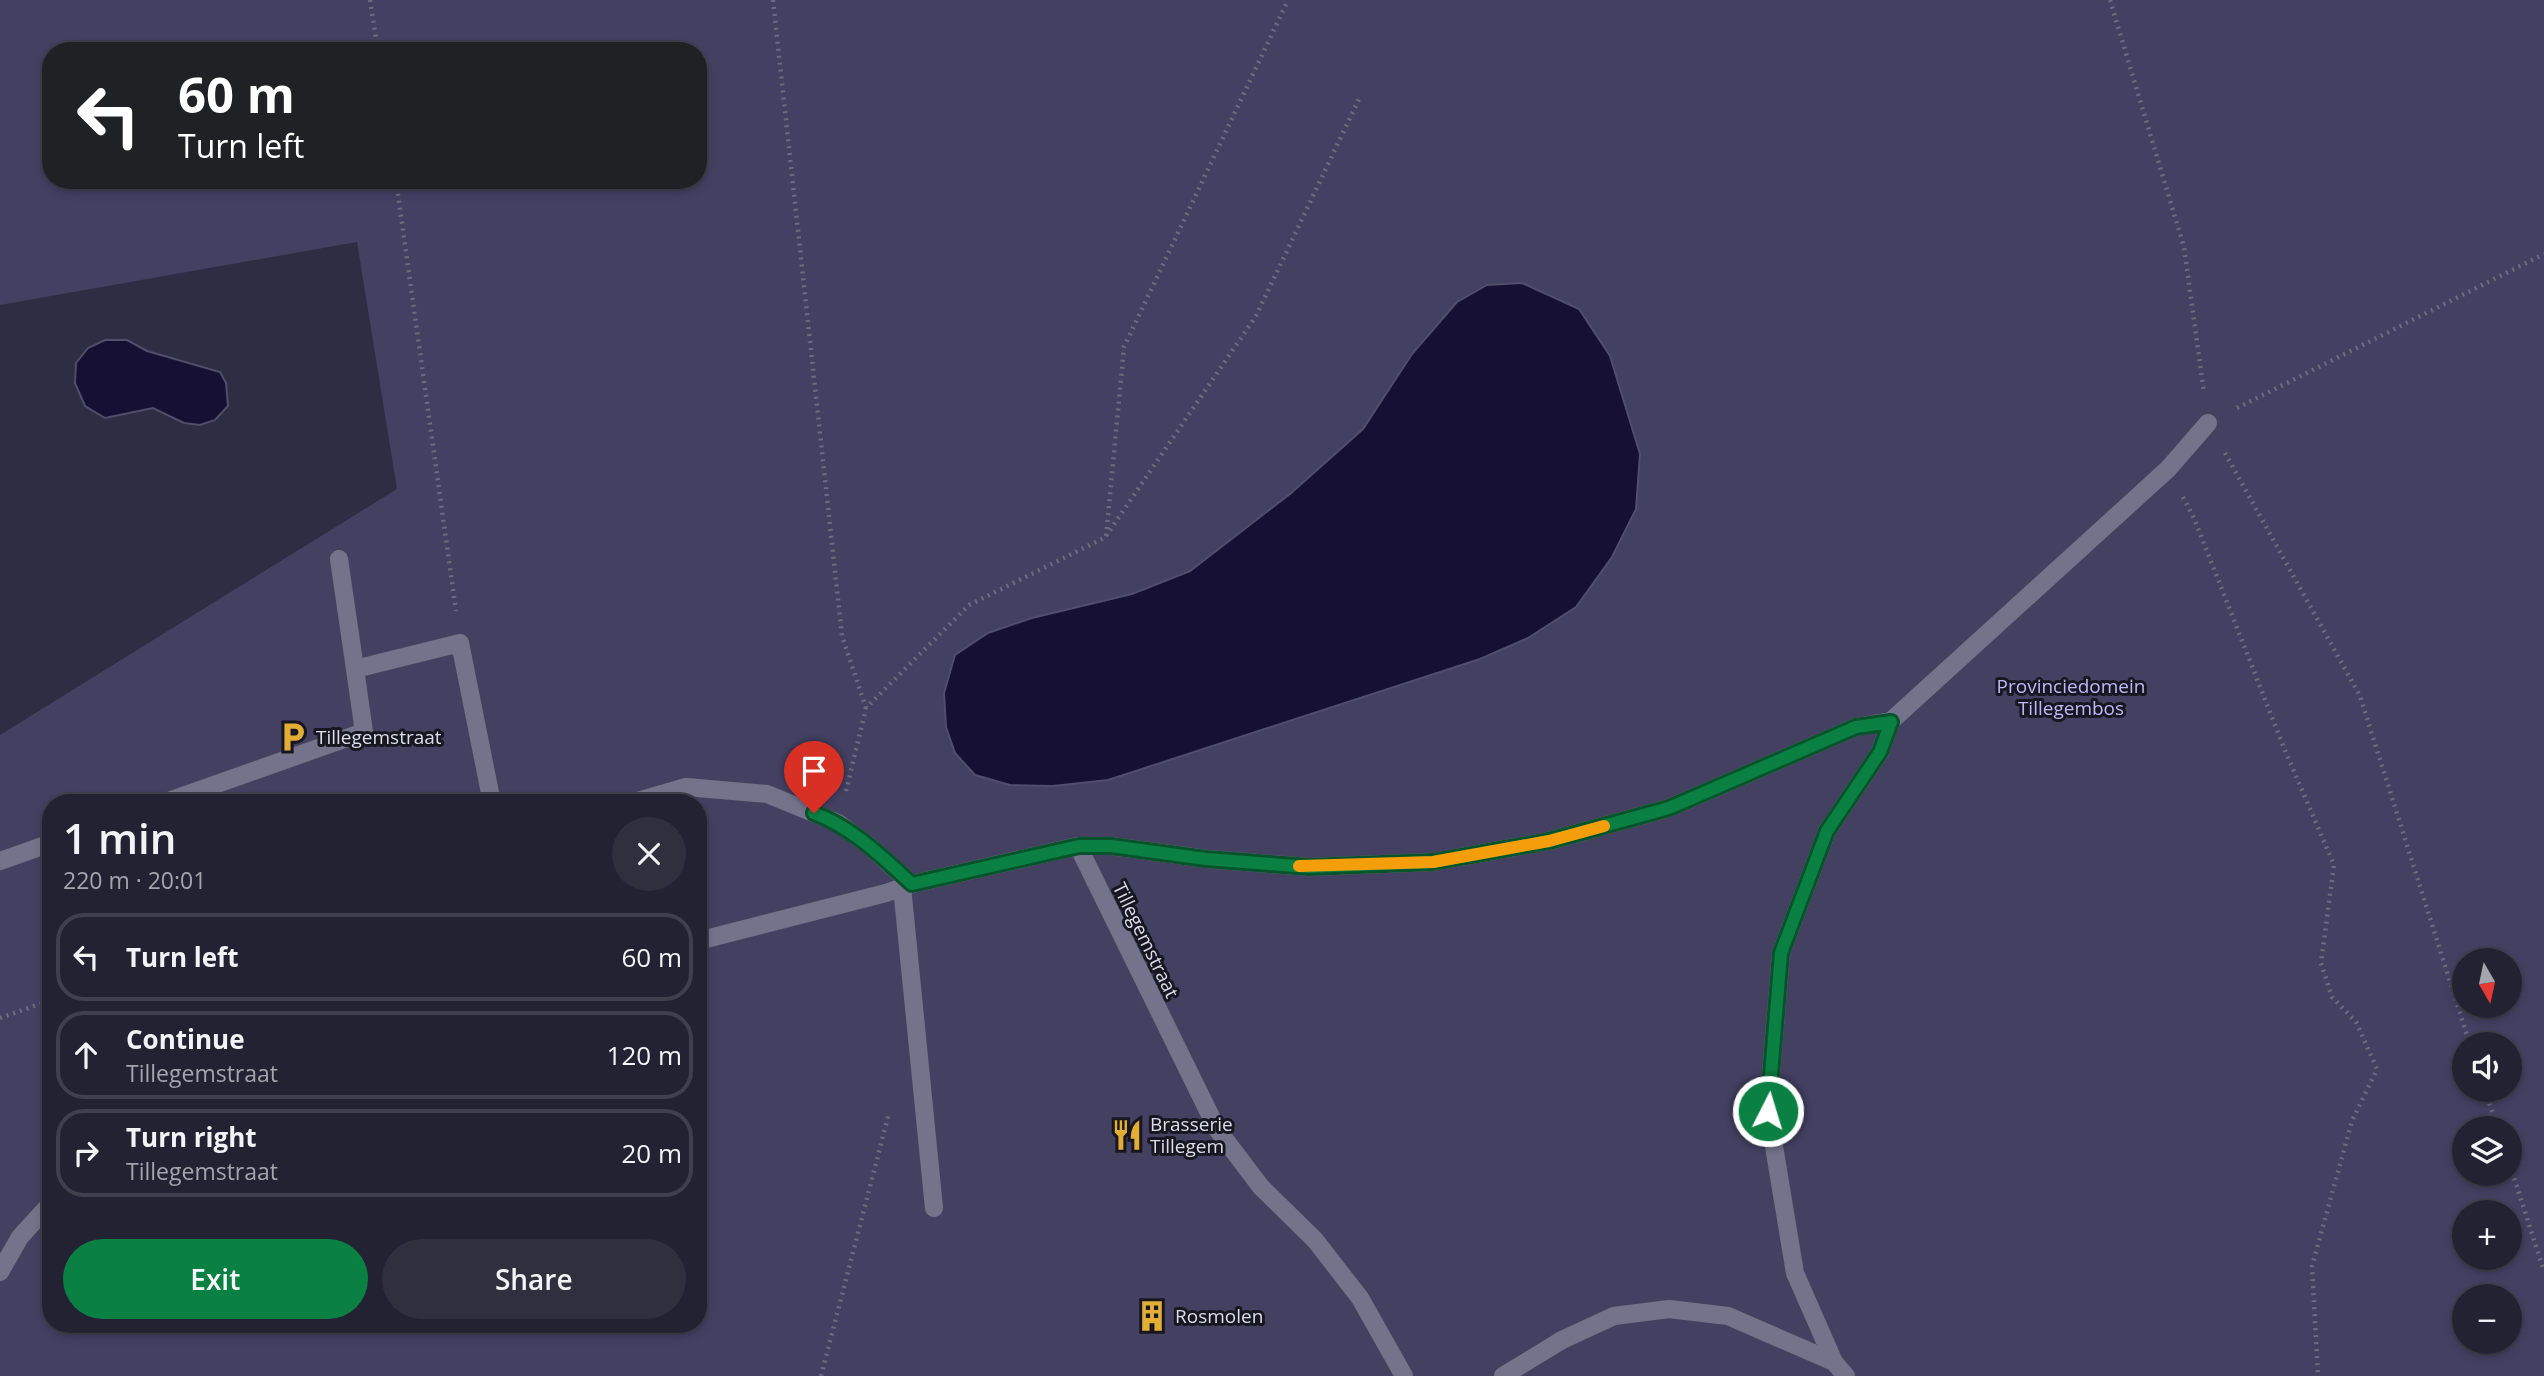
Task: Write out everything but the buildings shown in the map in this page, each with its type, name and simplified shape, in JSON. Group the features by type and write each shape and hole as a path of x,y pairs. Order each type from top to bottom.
{"lane":[{"path":"1846,1376 1834,1362 1796,1273 1768,1111 1781,953 1827,831 1880,752 1891,722 2168,469 2208,423"},
{"path":"188,794 364,732 339,559"},
{"path":"355,669 460,643 490,794"},
{"path":"707,939 907,886 1079,846 1111,846 1206,859 1309,867 1433,862 1549,841 1669,808 1856,727 1891,722"},
{"path":"662,794 686,787 767,794 838,822 868,845 907,886 934,1208"},
{"path":"0,860 42,846"},
{"name":"Tillegemstraat","path":"1079,846 1217,1129 1261,1187 1315,1240 1360,1298 1404,1376"},
{"path":"0,1272 20,1237 42,1213"},
{"path":"1503,1376 1562,1339 1614,1316 1670,1309 1728,1316 1834,1362"}],"path":[{"path":"370,0 377,42"},
{"path":"773,0 842,636 866,708"},
{"path":"1106,537 1124,347 1288,0"},
{"path":"2110,0 2184,247 2208,423 2360,696 2466,1032"},
{"path":"838,822 866,708 969,605 1106,537 1255,316 1359,99"},
{"path":"397,189 460,643"},
{"path":"2208,423 2544,254"},
{"path":"2168,469 2194,518 2284,748 2334,865 2321,963 2332,997 2356,1022 2377,1069 2352,1121 2312,1266 2318,1376"},
{"path":"0,1018 42,1003"},
{"path":"821,1376 888,1125 890,1102"},
{"path":"2517,1186 2544,1271"}],"green space":[{"name":"Provinciedomein Tillegembos","path":"0,0 2544,0 2544,1376 0,1376 0,735 397,489 357,242 0,305","holes":["1522,283 1579,309 1610,356 1640,453 1528,638 1480,659 1108,780 955,655 988,633 1032,618 1132,594 1190,571 1290,494 1363,429 1412,354 1457,303"]}],"shaded area":[{"path":"1522,283 1579,309 1610,356 1640,454 1636,509 1612,557 1576,607 1528,638 1480,659 1108,780 1053,786 1010,785 975,775 955,753 946,727 944,693 955,655 988,633 1032,618 1132,594 1190,571 1290,494 1363,429 1412,354 1457,302 1487,285"},
{"path":"105,340 127,340 147,351 220,372 226,383 228,406 215,420 200,425 184,423 153,408 105,418 85,406 75,383 76,363 88,348"}],"slow traffic":[{"path":"1299,866 1433,862 1549,841 1604,826"}],"place":[{"name":"Tillegemstraat","path":"293,737"},
{"name":"Brasserie Tillegem","path":"1127,1135"},
{"name":"Rosmolen","path":"1152,1316"}],"route":[{"path":"814,813 838,822 912,884 1079,846 1111,846 1206,859 1309,867 1433,862 1549,841 1669,808 1856,727 1891,722 1880,752 1827,831 1781,953 1768,1111"}]}
